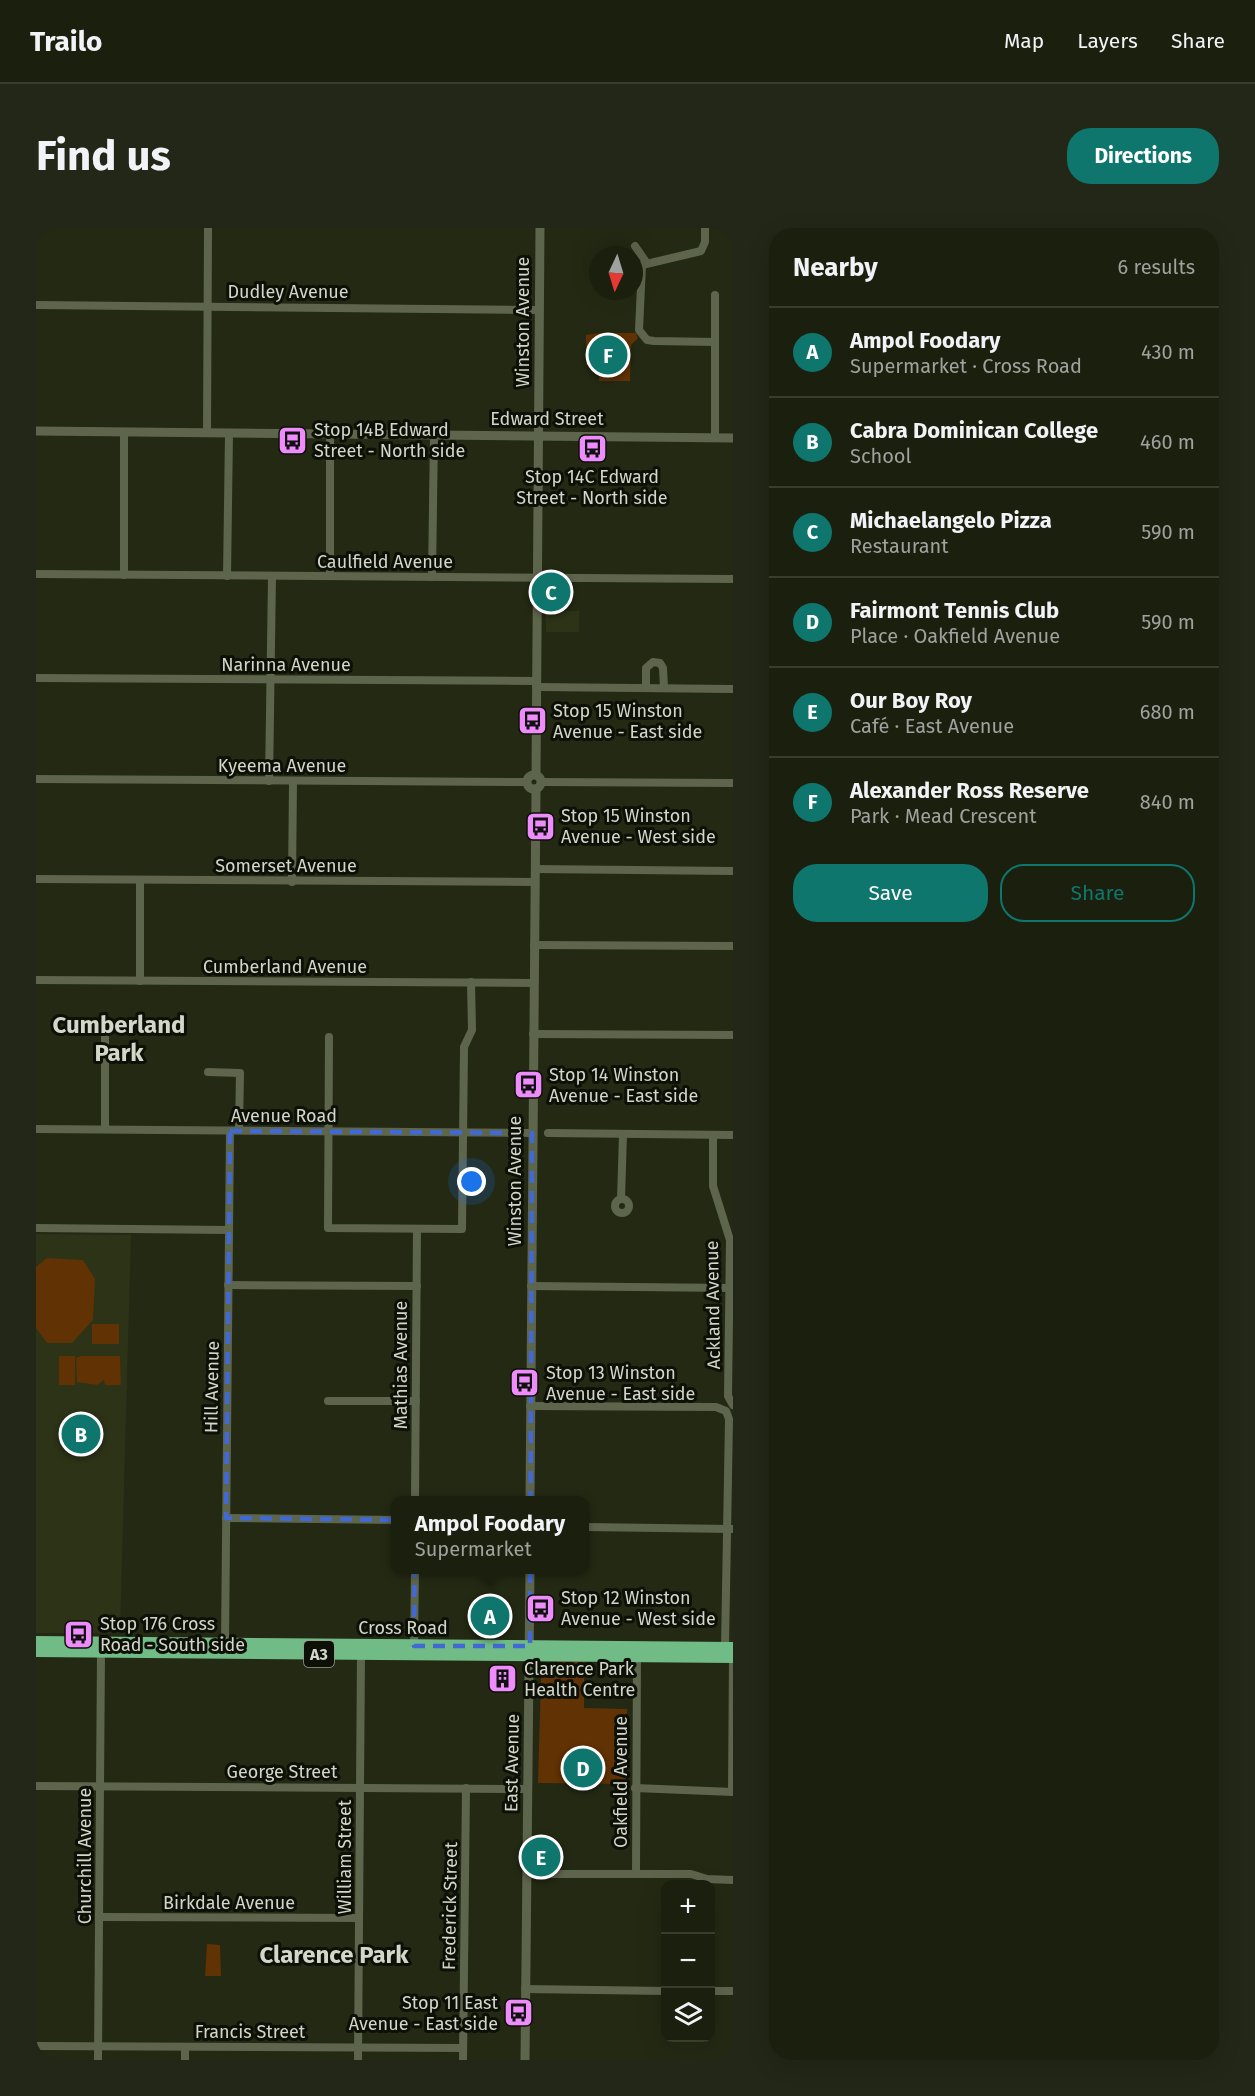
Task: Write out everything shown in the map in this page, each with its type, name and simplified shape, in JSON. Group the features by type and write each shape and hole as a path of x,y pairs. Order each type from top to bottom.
{"highway":[{"name":"Cross Road","path":"36,1642 101,1648"},
{"name":"Cross Road","path":"36,1651 101,1648 225,1648 729,1653"}],"street":[{"path":"207,432 208,228"},
{"name":"Winston Avenue","path":"530,1496 533,983 538,782 536,684 540,228"},
{"path":"646,262 694,255 701,251 705,242 705,228"},
{"path":"643,258 646,262"},
{"path":"646,262 640,272 639,330 642,335 654,341 715,342"},
{"path":"715,295 715,437"},
{"name":"Dudley Avenue","path":"36,305 539,310"},
{"name":"Edward Street","path":"36,431 733,438"},
{"path":"124,432 124,575"},
{"path":"227,576 229,432"},
{"path":"330,434 330,576"},
{"path":"432,577 434,434"},
{"name":"Caulfield Avenue","path":"36,574 733,579"},
{"path":"269,781 272,577"},
{"path":"646,688 646,668 653,662 660,663 663,668 664,688"},
{"name":"Narinna Avenue","path":"36,678 536,684 733,689"},
{"path":"527,782 529,777 538,782 733,783"},
{"name":"Kyeema Avenue","path":"36,779 527,782"},
{"path":"292,882 293,781"},
{"path":"535,869 733,871"},
{"name":"Somerset Avenue","path":"36,879 535,882"},
{"path":"140,881 140,981"},
{"path":"534,945 733,946"},
{"name":"Cumberland Avenue","path":"36,980 533,983"},
{"path":"329,1037 328,1228 462,1229 464,1047 472,1030 471,982"},
{"path":"533,1034 733,1035"},
{"path":"105,1035 105,1129"},
{"name":"Hill Avenue","path":"208,1072 240,1073 234,1131 229,1230 225,1648"},
{"name":"Avenue Road","path":"36,1130 532,1133"},
{"path":"548,1133 733,1135"},
{"path":"621,1199 623,1134"},
{"name":"Ackland Avenue","path":"713,1135 714,1186 730,1240 729,1653 733,1792"},
{"path":"36,1228 229,1230"},
{"name":"Mathias Avenue","path":"415,1496 417,1229"},
{"path":"228,1286 417,1287"},
{"path":"531,1286 731,1288"},
{"path":"328,1401 416,1401"},
{"path":"531,1406 730,1407"},
{"path":"226,1518 391,1520"},
{"path":"589,1527 730,1529"},
{"path":"414,1651 415,1574"},
{"path":"530,1574 530,1651"},
{"name":"Churchill Avenue","path":"98,2060 101,1648"},
{"name":"William Street","path":"358,2060 361,1650"},
{"name":"East Avenue","path":"525,2060 530,1651"},
{"name":"Oakfield Avenue","path":"636,1873 637,1651"},
{"name":"George Street","path":"36,1786 528,1789"},
{"name":"Frederick Street","path":"463,2060 466,1788"},
{"path":"635,1788 733,1792"},
{"path":"528,1874 691,1874 707,1879 733,1880"},
{"name":"Birkdale Avenue","path":"99,1917 359,1918"},
{"path":"525,1989 661,1990"},
{"path":"715,1991 733,1991"},
{"name":"Francis Street","path":"36,2046 464,2048"},
{"path":"185,2047 185,2060"}],"highlighted area":[{"path":"230,1131 532,1133 530,1646 414,1646 415,1520 226,1518"}],"shaded area":[{"path":"636,333 638,338 631,345 630,381 599,381 600,366 586,365 586,335"},
{"path":"545,588 563,588 563,611 579,611 579,632 546,632"},
{"path":"36,1234 131,1235 120,1633 36,1633"},
{"path":"47,1258 83,1260 95,1279 93,1320 72,1343 47,1343 36,1328 36,1267"},
{"path":"92,1324 119,1324 119,1344 92,1344"},
{"path":"59,1356 75,1356 75,1385 59,1385"},
{"path":"120,1356 121,1385 105,1385 104,1380 97,1385 77,1382 76,1358"},
{"path":"556,1661 584,1661 584,1708 627,1709 626,1784 538,1783 541,1677"},
{"path":"207,1944 220,1945 221,1976 205,1976"}],"place":[{"name":"Alexander Ross Reserve","path":"608,355"},
{"name":"Stop 14B Edward Street - North side","path":"293,440"},
{"name":"Stop 14C Edward Street - North side","path":"592,448"},
{"name":"Michaelangelo Pizza","path":"551,592"},
{"name":"Stop 15 Winston Avenue - East side","path":"532,721"},
{"name":"Stop 15 Winston Avenue - West side","path":"540,826"},
{"name":"Stop 14 Winston Avenue - East side","path":"528,1085"},
{"name":"Stop 13 Winston Avenue - East side","path":"525,1383"},
{"name":"Cabra Dominican College","path":"81,1434"},
{"name":"Stop 12 Winston Avenue - West side","path":"540,1608"},
{"name":"Ampol Foodary","path":"490,1616"},
{"name":"Stop 176 Cross Road - South side","path":"79,1634"},
{"name":"Clarence Park Health Centre","path":"503,1679"},
{"name":"Fairmont Tennis Club","path":"583,1768"},
{"name":"Our Boy Roy","path":"541,1857"},
{"name":"Stop 11 East Avenue - East side","path":"519,2013"}],"district":[{"name":"Cumberland Park","path":"119,1039"},
{"name":"Clarence Park","path":"334,1955"}]}
